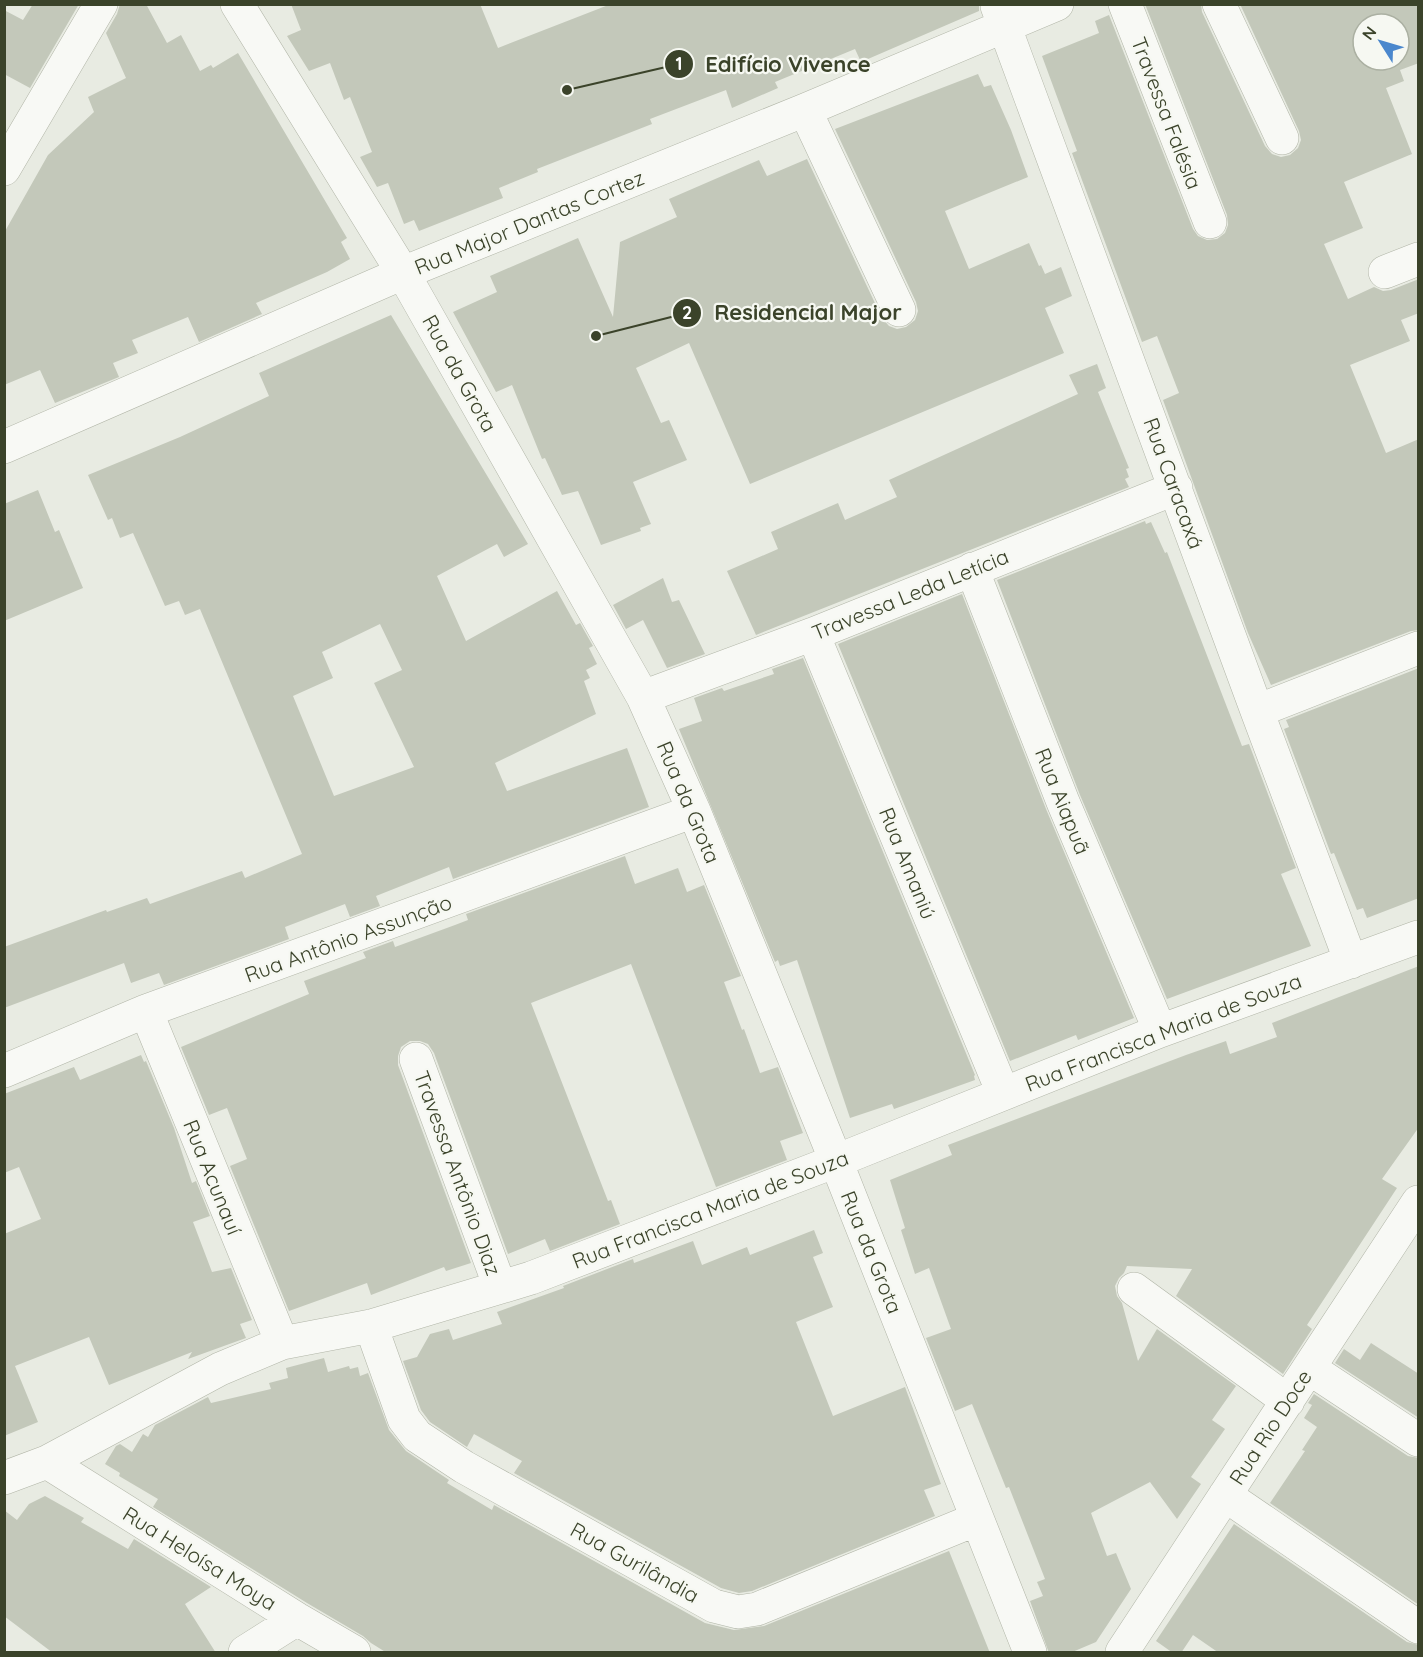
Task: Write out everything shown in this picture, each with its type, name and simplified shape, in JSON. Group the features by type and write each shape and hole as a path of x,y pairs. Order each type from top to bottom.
{"street":[{"path":"4,169 101,4"},
{"name":"Rua da Grota","path":"237,4 403,273 643,697 694,812 836,1161 977,1519 1022,1650"},
{"name":"Rua Major Dantas Cortez","path":"4,447 403,273 805,110 1000,15 1057,4"},
{"name":"Travessa Falésia","path":"1125,4 1210,222"},
{"path":"1219,4 1282,138"},
{"name":"Rua Caracaxá","path":"1000,15 1351,962"},
{"path":"805,110 898,310"},
{"path":"1385,272 1419,259"},
{"name":"Travessa Leda Letícia","path":"643,697 813,634 972,568 1176,488"},
{"name":"Rua Aiapuã","path":"972,568 1062,802 1160,1030"},
{"name":"Rua Amaniú","path":"813,634 1002,1093"},
{"path":"1257,711 1419,648"},
{"name":"Rua Antônio Assunção","path":"4,1071 146,1011 694,812"},
{"name":"Rua Francisca Maria de Souza","path":"4,1478 47,1462 220,1369 282,1343 371,1326 531,1278 836,1161 1160,1030 1419,937"},
{"name":"Rua Acunauí","path":"146,1011 282,1343"},
{"name":"Travessa Antônio Diaz","path":"416,1059 500,1287"},
{"name":"Rua Rio Doce","path":"1122,1653 1309,1368 1415,1215"},
{"path":"1134,1289 1288,1401"},
{"name":"Rua Gurilândia","path":"371,1326 404,1419 417,1436 464,1467 714,1606 738,1612 757,1609 977,1519"},
{"path":"1309,1368 1419,1440"},
{"name":"Rua Heloísa Moya","path":"47,1462 354,1653"},
{"path":"1225,1496 1419,1627"},
{"path":"245,1653 297,1619"}],"building":[{"path":"33,4 79,4 30,88 4,74 4,10 23,20"},
{"path":"120,4 146,4 167,43 181,35 200,71 211,65 213,68 238,53 347,238 341,242 350,259 327,272 256,303 262,314 199,342 188,317 132,340 138,353 113,363 119,377 55,403 40,370 4,385 4,233 48,155 94,112 88,97 126,78 106,33"},
{"path":"291,4 480,4 498,48 611,4 979,4 979,11 861,62 855,49 775,82 778,88 732,108 726,90 650,119 652,124 537,169 538,172 499,188 503,198 419,231 414,220 404,224 388,183 377,187 360,157 372,152 350,97 344,100 330,63 309,71 287,36 301,30"},
{"path":"1145,4 1201,4 1202,12 1265,146 1272,154 1281,157 1290,155 1298,148 1301,140 1299,131 1240,4 1419,4 1419,63 1411,66 1411,12 1351,12 1351,72 1401,72 1404,81 1386,88 1412,154 1344,182 1363,228 1324,244 1348,299 1374,287 1383,291 1391,290 1419,279 1419,313 1401,320 1410,341 1350,365 1386,453 1419,439 1419,630 1411,631 1271,685 1248,633 1163,400 1179,393 1157,336 1142,342 1072,153 1077,151 1042,56 1099,33 1095,21 1109,15 1193,229 1198,236 1207,240 1217,239 1225,233 1228,225 1227,215"},
{"path":"978,74 984,87 991,85 1028,177 945,211 969,269 1029,243 1045,274 1061,267 1072,296 1045,308 1064,353 750,484 689,343 636,368 661,423 669,420 687,460 633,482 651,524 640,528 641,531 601,545 578,491 562,495 545,458 542,459 512,385 496,392 453,312 497,292 490,276 578,238 613,317 620,242 677,217 669,199 759,160 767,176 807,159 882,318 889,326 897,329 906,327 915,320 918,311 916,302 835,129"},
{"path":"391,315 528,544 504,557 497,544 437,576 466,641 557,591 576,625 580,623 593,646 589,648 597,664 586,670 590,678 584,681 596,714 495,763 507,791 627,748 649,807 453,879 449,867 376,896 380,906 350,917 345,904 285,927 289,939 164,985 159,973 131,983 124,963 4,1008 4,947 106,910 107,912 147,898 150,904 242,871 245,878 302,854 200,609 185,615 179,601 165,606 133,533 120,538 112,518 108,520 88,475 180,437 269,396 259,373","holes":["380,624 402,670 374,683 414,767 334,796 293,696 333,678 322,652"]},
{"path":"1097,364 1106,388 1098,392 1129,468 1126,469 1129,477 1125,479 1129,487 756,635 727,571 778,549 771,532 838,503 845,520 897,497 889,480 1078,394 1069,375"},
{"path":"38,490 55,532 59,530 83,588 4,621 4,504"},
{"path":"1145,521 1146,524 1151,522 1165,553 1167,552 1242,746 1249,744 1296,868 1281,874 1311,946 1167,999 1080,795 997,580"},
{"path":"663,578 672,602 679,600 705,654 667,668 643,620 626,629 613,605"},
{"path":"962,594 1046,809 1134,1018 1078,1040 1076,1035 1010,1061 838,644"},
{"path":"803,658 975,1075 975,1080 894,1109 892,1104 850,1118 797,960 780,966 778,960 775,962 679,729 702,721 694,698 722,688 724,691 774,674 772,669"},
{"path":"1419,668 1419,898 1367,918 1363,908 1357,910 1334,853 1331,854 1284,729 1289,727 1286,720"},
{"path":"625,856 635,884 678,868 687,892 704,885 741,976 724,982 742,1030 744,1029 760,1073 778,1067 803,1133 780,1141 787,1160 716,1187 631,964 531,1003 608,1201 611,1200 620,1224 550,1251 545,1239 508,1254 434,1053 428,1044 410,1041 401,1047 398,1065 471,1263 446,1271 444,1267 371,1295 367,1283 289,1311 230,1166 247,1159 227,1108 209,1115 181,1047 309,994 304,981 366,958 363,952 393,941 395,947 468,920 466,914"},
{"path":"1419,966 1419,1127 1382,1179 1397,1188 1307,1325 1312,1329 1283,1374 1176,1296 1192,1269 1127,1266 1119,1278 1115,1286 1117,1296 1122,1303 1138,1361 1157,1329 1236,1386 1212,1420 1225,1429 1191,1477 1201,1484 1177,1519 1150,1482 1091,1513 1107,1556 1116,1553 1131,1589 1096,1642 1070,1653 1049,1653 1030,1601 1043,1596 1037,1582 1045,1579 1009,1487 1006,1488 972,1404 955,1411 926,1338 951,1329 929,1268 915,1274 901,1230 905,1228 890,1180 952,1155 948,1145 1186,1055 1226,1041 1230,1054 1277,1037 1272,1023"},
{"path":"141,1055 144,1062 146,1061 174,1128 192,1183 196,1181 210,1216 193,1222 212,1272 231,1268 252,1320 240,1324 246,1338 188,1359 192,1352 109,1385 89,1337 15,1366 38,1422 4,1436 4,1234 41,1219 19,1167 4,1173 4,1094 74,1067 80,1080"},
{"path":"814,1230 823,1253 813,1257 833,1307 796,1322 833,1416 905,1387 941,1484 924,1490 935,1516 752,1591 739,1593 721,1588 514,1473 522,1461 474,1434 467,1447 430,1422 421,1410 403,1361 417,1357 430,1334 449,1329 453,1340 502,1324 497,1312 564,1288 563,1286 633,1259 634,1263 693,1241 702,1265 747,1247 750,1255"},
{"path":"1371,1343 1419,1374 1419,1418 1335,1363 1344,1349 1360,1360"},
{"path":"324,1358 328,1372 349,1366 350,1369 358,1367 360,1376 368,1373 389,1430 406,1451 449,1480 447,1483 492,1510 494,1505 705,1623 734,1630 764,1626 949,1551 990,1653 387,1653 153,1507 158,1499 119,1476 120,1473 105,1464 116,1446 120,1444 132,1452 143,1434 148,1437 155,1425 208,1397 211,1403 271,1389 269,1383 288,1378 286,1368"},
{"path":"1314,1394 1408,1456 1419,1458 1419,1605 1270,1503 1305,1451 1302,1450 1317,1427 1304,1418 1312,1405 1308,1403"},
{"path":"45,1496 84,1518 81,1522 128,1549 134,1539 211,1587 185,1604 216,1653 53,1653 4,1616 4,1510 17,1520 29,1504"},
{"path":"1234,1524 1407,1642 1419,1645 1419,1653 1219,1653 1193,1635 1181,1653 1173,1653 1156,1641"}],"place":[{"name":"Edifício Vivence","path":"567,90"},
{"name":"Residencial Major","path":"596,336"}]}
